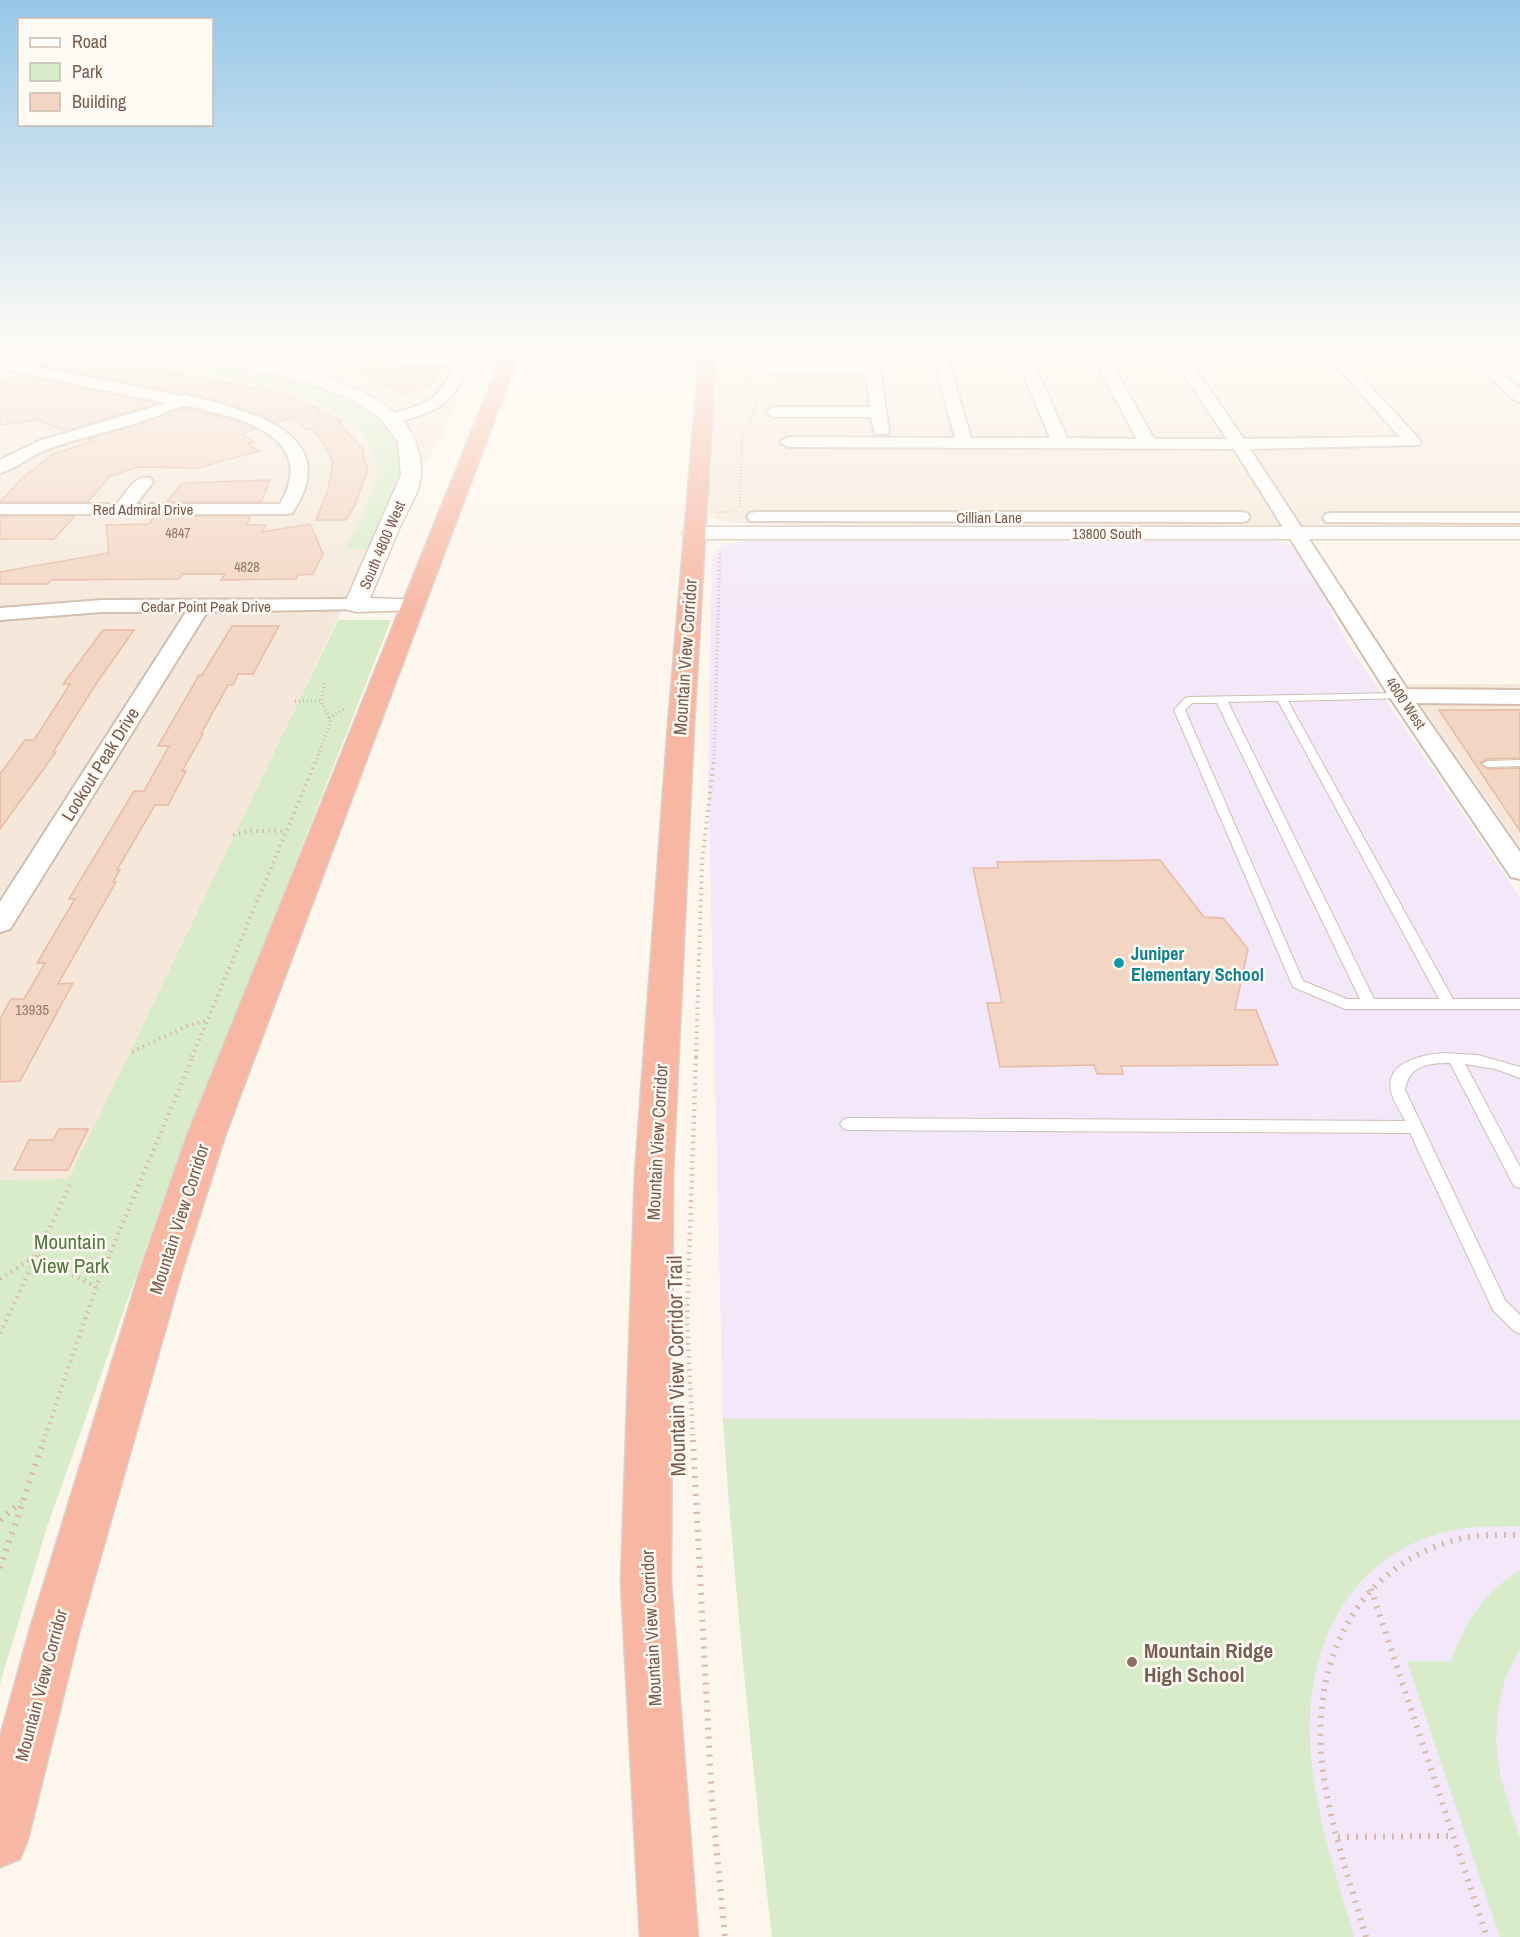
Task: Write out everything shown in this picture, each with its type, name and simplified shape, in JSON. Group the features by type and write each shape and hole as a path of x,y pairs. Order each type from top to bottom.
{"highway":[{"name":"Mountain View Corridor","path":"0,1839 55,1629 161,1271 206,1136 453,498 479,439"},
{"name":"Mountain View Corridor","path":"669,1937 646,1581 653,1187 710,530 709,439"}],"street":[{"path":"30,439 45,445"},
{"path":"0,468 45,445 64,439"},
{"name":"Red Admiral Drive","path":"0,509 286,509 298,491 302,474 299,457 286,439"},
{"name":"South 4800 West","path":"356,605 411,476 411,451 405,439"},
{"path":"1146,439 1148,443"},
{"name":"4600 West","path":"1236,439 1400,696 1520,871"},
{"path":"788,442 1239,444 1413,442 1411,439"},
{"path":"122,509 144,482"},
{"path":"756,517 820,525"},
{"path":"1162,525 1241,517"},
{"path":"1332,518 1421,525 1520,518"},
{"name":"13800 South","path":"710,530 820,525 1162,525 1297,533 1421,525 1520,533"},
{"name":"Cedar Point Peak Drive","path":"0,614 62,608 412,605"},
{"name":"Lookout Peak Drive","path":"0,923 200,606"},
{"path":"1400,696 1520,697"}],"lane":[{"path":"1400,696 1189,700 1179,710 1298,984 1345,1004 1520,1004"},
{"path":"1281,698 1449,1004"},
{"path":"1221,699 1369,1004"},
{"path":"1488,764 1520,764"},
{"path":"1455,1059 1520,1182"},
{"path":"1520,1073 1479,1059 1424,1060 1404,1071 1399,1080 1398,1090 1499,1305 1520,1326"},
{"path":"848,1124 1415,1127"}],"path":[{"path":"710,530 739,512 742,439"},
{"name":"Mountain View Corridor Trail","path":"710,530 724,547 720,551 714,768 702,862 687,1320 712,1802 725,1937"},
{"path":"0,1568 96,1287 135,1200 206,1021 329,730 331,722 321,701 325,681"},
{"path":"295,701 321,701"},
{"path":"329,718 344,711"},
{"path":"233,835 250,831 286,831"},
{"path":"132,1052 189,1025 206,1021"},
{"path":"0,1333 70,1185"},
{"path":"37,1255 96,1287"},
{"path":"0,1279 37,1255"},
{"path":"0,1318 5,1323"},
{"path":"0,1520 21,1501"},
{"path":"1366,1937 1338,1838 1321,1748 1325,1688 1338,1638 1361,1597 1398,1563 1448,1541 1520,1535"},
{"path":"1371,1589 1487,1937"},
{"path":"1338,1838 1453,1836"}],"shaded area":[{"path":"0,439 440,439 370,548 0,1347"},
{"path":"710,439 1520,439 1520,526 808,526 727,522 712,517 707,509"},
{"path":"748,540 1264,540 1284,542 1295,548 1311,572 1349,646 1520,897 1520,1937 772,1937 729,1509 723,1419 708,777 712,556 721,546"},
{"path":"1406,684 1520,684 1520,847"}],"green space":[{"path":"366,439 394,439 402,470 398,490 371,549 345,549 373,491 377,467 375,456"},
{"name":"Mountain View Park","path":"338,620 391,620 167,1189 47,1527 0,1684 0,1180 69,1179"},
{"name":"Mountain Ridge High School","path":"723,1419 1520,1420 1520,1526 1465,1528 1422,1539 1387,1559 1359,1584 1337,1616 1322,1651 1313,1690 1310,1731 1313,1773 1325,1835 1354,1937 772,1937 744,1678"},
{"path":"1520,1570 1520,1648 1505,1679 1498,1708 1496,1740 1500,1775 1520,1839 1520,1937 1500,1937 1407,1661 1451,1661 1477,1609 1495,1589"}],"building":[{"path":"89,439 250,439 254,442 247,443 259,451 198,468 137,467 109,477 88,502 0,502 22,478 53,454 94,441"},
{"path":"320,439 354,439 364,451 363,459 368,469 354,507 346,520 316,520 328,490 333,462"},
{"path":"270,480 261,502 167,502 182,483"},
{"path":"0,516 75,516 54,539 0,539"},
{"path":"155,516 251,516 246,525 266,525 262,532 310,524 323,554 313,574 298,575 296,579 221,580 225,574 182,574 179,579 51,580 48,584 0,584 0,572 109,553 106,525 149,524"},
{"path":"232,626 279,626 253,674 238,674 233,685 228,685 182,771 186,771 168,805 155,805 117,870 120,870 113,882 116,882 58,984 73,983 20,1081 0,1082 0,1019 11,999 24,999 45,963 37,963 75,899 69,899 134,791 144,791 169,746 158,746 199,675 202,675"},
{"path":"103,630 134,630 53,752 56,752 0,829 0,774 25,740 34,740 70,684 63,684"},
{"path":"1439,710 1520,710 1520,758 1488,759 1480,763 1488,769 1520,768 1520,831"},
{"name":"Juniper Elementary School","path":"1160,860 1204,917 1223,918 1248,949 1235,1010 1256,1010 1278,1065 1121,1066 1123,1074 1097,1074 1094,1065 1000,1067 987,1003 1002,1003 973,868 998,868 997,862"},
{"path":"59,1129 88,1129 68,1170 14,1170 29,1140 53,1140"}],"place":[{"name":"Juniper Elementary School","path":"1119,963"},
{"name":"Mountain Ridge High School","path":"1132,1662"}]}
